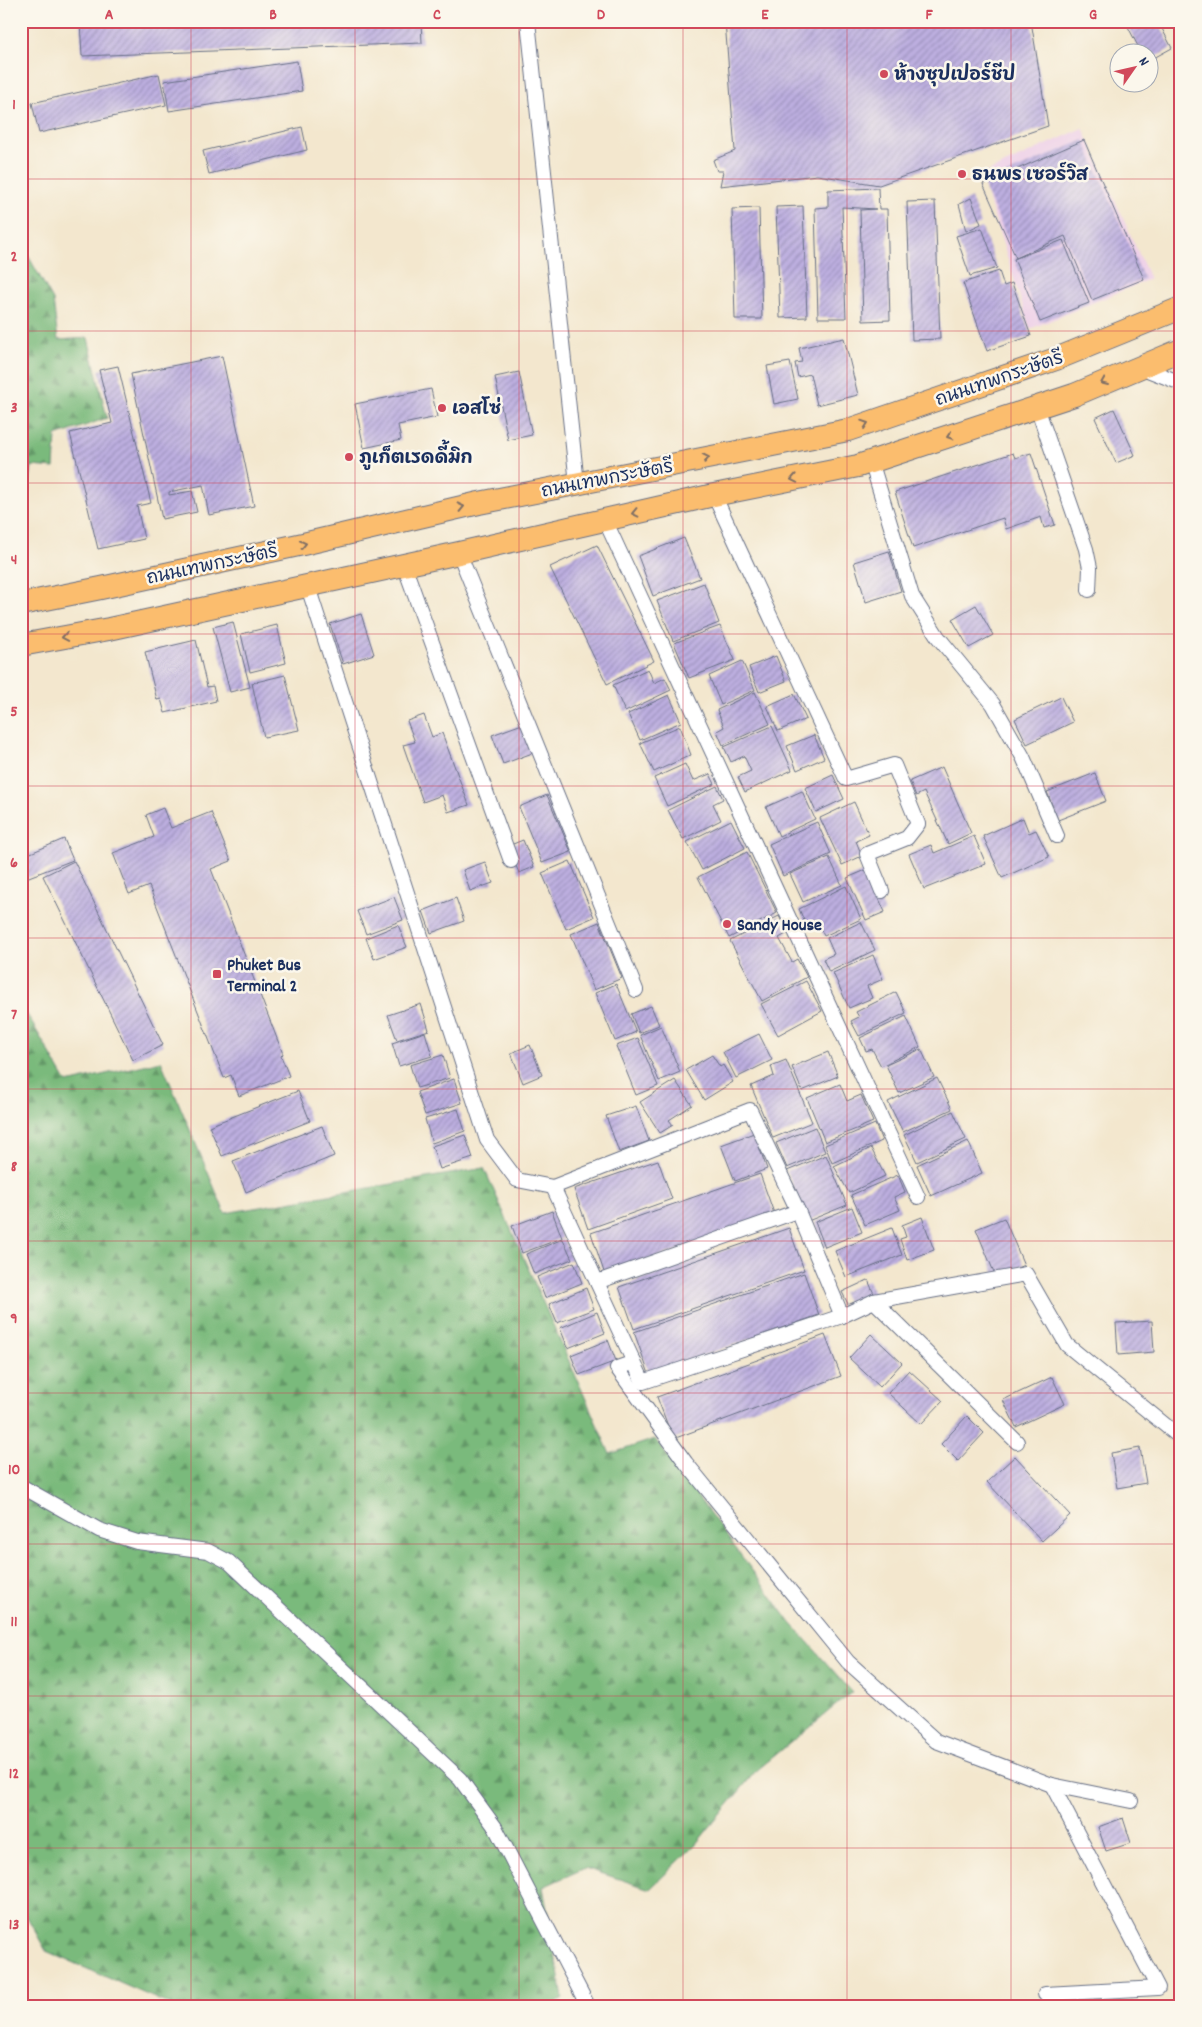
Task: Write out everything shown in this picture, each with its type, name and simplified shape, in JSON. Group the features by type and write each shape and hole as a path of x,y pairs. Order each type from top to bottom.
{"main road":[{"name":"ถนนเทพกระษัตรี","path":"21,604 294,546 479,503 848,430 1056,359 1181,308"},
{"path":"21,644 109,629 308,587 714,494 858,466 1074,395 1181,350"}],"street":[{"path":"528,21 577,484"},
{"path":"1140,367 1181,383"},
{"path":"1037,407 1086,549 1090,568 1089,590"},
{"path":"872,462 912,596 938,637 993,704 1022,757 1057,836"},
{"path":"714,494 846,779 894,765 918,824 907,838 867,854 882,891"},
{"path":"605,520 918,1197"},
{"path":"459,553 636,990"},
{"path":"404,565 511,861"},
{"path":"308,587 487,1140 517,1180 553,1187 750,1110 798,1211 842,1316"},
{"path":"553,1187 643,1382 842,1316 874,1301 1026,1274 1066,1345 1181,1438"},
{"path":"597,1282 798,1211"},
{"path":"874,1301 1017,1442"},
{"path":"634,1362 617,1368 686,1463 848,1662 936,1741 1052,1785 1131,1801"},
{"path":"21,1486 99,1530 138,1542 208,1550 229,1562 460,1779 495,1827 588,2006"},
{"path":"1045,1994 1158,1988 1052,1785"}],"shaded area":[{"path":"1083,128 1150,279 1030,329 981,175"}],"green space":[{"path":"21,243 53,300 58,340 88,338 107,418 56,436 54,468 32,466 27,504 21,505"},
{"path":"21,1004 67,1083 161,1061 225,1213 484,1168 610,1454 655,1439 791,1623 852,1692 755,1772 695,1845 650,1889 585,1868 543,1887 563,1998 552,2006 173,2006 46,1951 21,1906"}],"building":[{"path":"80,21 421,21 422,43 82,56"},
{"name":"ห้างซุปเปอร์ชีป","path":"725,21 1031,21 1048,126 879,185 817,175 720,186 723,171 717,171 713,160 735,151"},
{"path":"1125,21 1158,21 1172,48 1160,55 1160,42 1136,42"},
{"path":"1173,21 1181,21 1181,36"},
{"path":"297,61 302,91 169,111 164,81"},
{"path":"159,74 166,105 39,133 32,103"},
{"path":"302,127 307,150 209,174 203,151"},
{"path":"1084,140 1144,279 1092,300 1065,236 1016,258 983,184"},
{"path":"878,188 879,209 887,209 890,320 863,321 860,210 876,209 842,207 846,318 818,318 815,208 828,207 828,190"},
{"path":"971,198 981,224 966,231 959,204"},
{"path":"935,201 940,339 912,340 907,202"},
{"path":"803,206 807,317 780,318 776,207"},
{"path":"759,208 762,319 735,319 732,209"},
{"path":"982,228 997,268 970,276 956,236"},
{"path":"1063,240 1089,303 1040,322 1014,259"},
{"path":"999,271 1004,286 1012,283 1031,336 987,351 963,283"},
{"path":"844,338 858,395 817,405 810,374 798,377 795,363 802,362 799,348"},
{"path":"222,356 254,506 209,515 203,485 169,492 169,495 192,491 197,512 162,519 131,374"},
{"path":"790,362 798,399 774,404 767,366"},
{"path":"118,366 151,503 137,506 144,539 98,549 70,433 112,423 99,370"},
{"path":"519,372 532,435 508,440 495,377"},
{"path":"431,389 437,417 398,425 401,440 364,448 355,404"},
{"path":"1114,409 1135,455 1116,463 1095,418"},
{"path":"1013,453 1015,458 1031,453 1055,525 1044,528 1041,517 1006,529 1003,518 913,548 895,492"},
{"path":"684,538 700,578 653,596 638,556"},
{"path":"597,545 654,661 607,684 550,567"},
{"path":"889,551 901,591 866,602 854,562"},
{"path":"704,583 719,623 673,641 657,601"},
{"path":"976,605 993,635 969,648 952,619"},
{"path":"361,614 374,654 343,664 330,624"},
{"path":"233,622 250,687 230,692 213,627"},
{"path":"277,625 286,663 250,672 241,634"},
{"path":"720,626 735,660 689,678 674,643"},
{"path":"196,640 207,687 213,686 216,701 165,713 161,699 157,700 145,652"},
{"path":"776,656 786,681 759,692 749,667"},
{"path":"742,661 755,690 721,705 709,676"},
{"path":"648,669 654,683 665,678 671,690 625,712 613,685"},
{"path":"285,675 299,730 264,737 252,683"},
{"path":"755,692 770,724 723,745 717,731 724,727 717,710"},
{"path":"794,694 806,719 778,731 767,706"},
{"path":"669,695 681,722 640,740 628,714"},
{"path":"1061,697 1073,722 1027,744 1015,719"},
{"path":"424,715 432,737 442,733 469,805 448,812 442,795 423,802 403,745 415,742 407,721"},
{"path":"525,723 535,752 503,764 492,735"},
{"path":"680,726 691,755 654,772 640,743"},
{"path":"772,726 792,770 745,792 738,777 751,771 744,756 731,762 724,747"},
{"path":"814,735 824,758 797,770 787,746"},
{"path":"685,764 693,781 710,774 715,784 667,806 654,778"},
{"path":"942,767 971,833 948,844 924,792 916,796 910,781"},
{"path":"1095,773 1106,801 1058,820 1047,792"},
{"path":"833,775 844,799 816,812 805,788"},
{"path":"717,786 723,799 713,804 721,820 683,839 668,810"},
{"path":"802,791 815,819 779,836 766,807"},
{"path":"547,795 571,852 542,863 519,807"},
{"path":"854,802 869,835 856,841 862,856 842,865 820,818"},
{"name":"Phuket Bus Terminal 2","path":"163,808 171,828 211,812 231,861 211,869 283,1054 281,1056 289,1076 239,1096 231,1075 224,1078 149,886 129,894 113,853 154,837 146,815"},
{"path":"1023,818 1029,833 1036,830 1049,857 1002,878 983,836"},
{"path":"731,820 745,848 702,870 687,842"},
{"path":"817,822 831,854 783,876 769,844"},
{"path":"974,836 986,864 924,889 909,854 931,845 934,853"},
{"path":"64,839 73,860 21,880 21,857"},
{"path":"523,840 534,867 519,873 508,846"},
{"path":"747,852 777,913 729,938 698,877"},
{"path":"829,857 842,885 803,902 790,874"},
{"path":"74,861 163,1045 133,1060 43,876"},
{"path":"570,861 594,917 566,929 542,873"},
{"path":"485,862 493,883 470,891 463,870"},
{"path":"866,870 885,912 866,920 847,878"},
{"path":"846,886 861,919 824,936 816,920 806,925 799,909"},
{"path":"394,897 403,920 366,934 357,911"},
{"path":"456,898 464,921 431,933 423,911"},
{"path":"779,916 788,933 779,938 792,962 797,959 807,977 762,1001 730,941"},
{"path":"599,922 622,978 594,990 571,934"},
{"path":"861,922 875,950 829,972 823,959 834,954 827,938"},
{"path":"398,925 407,947 374,959 366,938"},
{"path":"873,955 883,979 867,986 872,998 849,1008 833,973"},
{"path":"806,981 822,1011 778,1035 761,1004"},
{"path":"616,984 636,1032 615,1041 595,993"},
{"path":"896,992 906,1013 859,1036 851,1021 859,1017 856,1012"},
{"path":"421,1004 429,1030 397,1040 388,1015"},
{"path":"651,1006 659,1025 639,1033 631,1014"},
{"path":"906,1016 920,1047 881,1066 872,1049 866,1051 860,1038"},
{"path":"661,1026 680,1072 659,1081 640,1035"},
{"path":"425,1032 432,1056 399,1066 392,1043"},
{"path":"759,1034 772,1060 736,1078 723,1052"},
{"path":"638,1038 658,1086 636,1095 616,1046"},
{"path":"530,1045 542,1075 523,1083 511,1053"},
{"path":"921,1049 934,1077 899,1093 886,1065"},
{"path":"828,1052 838,1076 802,1091 792,1067"},
{"path":"443,1055 450,1078 417,1088 410,1065"},
{"path":"712,1055 720,1067 723,1065 733,1082 704,1100 686,1070"},
{"path":"786,1060 812,1122 773,1138 751,1086 774,1076 771,1066"},
{"path":"937,1078 952,1109 903,1132 888,1102"},
{"path":"454,1079 462,1103 425,1115 417,1092"},
{"path":"675,1080 692,1105 669,1120 673,1125 660,1133 640,1102"},
{"path":"840,1084 847,1101 861,1095 873,1122 825,1142 807,1098"},
{"path":"298,1091 310,1121 222,1156 209,1126"},
{"path":"636,1106 649,1141 619,1152 606,1116"},
{"path":"458,1109 465,1131 432,1143 425,1119"},
{"path":"953,1111 966,1139 917,1162 904,1135"},
{"path":"875,1124 882,1141 832,1163 825,1145"},
{"path":"322,1126 334,1156 246,1192 233,1161"},
{"path":"815,1127 825,1152 787,1168 776,1143"},
{"path":"754,1133 767,1169 735,1181 721,1145"},
{"path":"465,1135 473,1158 440,1169 432,1146"},
{"path":"968,1141 982,1173 931,1196 917,1165"},
{"path":"871,1148 885,1176 849,1193 834,1166"},
{"path":"826,1155 847,1205 808,1221 787,1171"},
{"path":"658,1160 672,1199 588,1229 574,1189"},
{"path":"760,1174 775,1216 605,1275 591,1233"},
{"path":"898,1175 905,1192 894,1197 900,1210 865,1225 851,1195"},
{"path":"852,1207 862,1232 825,1247 815,1222"},
{"path":"552,1211 562,1238 522,1253 512,1226"},
{"path":"922,1217 934,1250 907,1260 900,1239 906,1237 902,1225"},
{"path":"1004,1218 1024,1265 996,1277 976,1229"},
{"path":"789,1228 804,1270 634,1329 619,1287"},
{"path":"892,1228 902,1255 846,1277 835,1251"},
{"path":"563,1239 572,1259 534,1274 526,1254"},
{"path":"574,1262 582,1283 545,1298 537,1277"},
{"path":"804,1273 819,1315 649,1374 634,1332"},
{"path":"868,1280 875,1296 850,1308 842,1292"},
{"path":"586,1288 594,1309 557,1323 549,1304"},
{"path":"597,1312 605,1333 568,1348 560,1328"},
{"path":"1152,1321 1154,1352 1118,1355 1116,1323"},
{"path":"871,1334 902,1363 880,1387 849,1358"},
{"path":"825,1335 841,1376 673,1439 657,1397"},
{"path":"608,1340 616,1361 579,1375 571,1355"},
{"path":"909,1370 943,1401 921,1424 888,1393"},
{"path":"1052,1377 1065,1404 1016,1427 1003,1400"},
{"path":"1181,1412 1181,1427 1173,1421"},
{"path":"967,1416 984,1433 958,1461 941,1444"},
{"path":"1140,1448 1146,1483 1117,1488 1111,1453"},
{"path":"1015,1456 1070,1515 1042,1541 987,1482"},
{"path":"1123,1818 1131,1843 1106,1851 1098,1827"}],"place":[{"name":"ห้างซุปเปอร์ชีป","path":"884,74"},
{"name":"ธนพร เซอร์วิส","path":"962,174"},
{"name":"เอสโซ่","path":"442,408"},
{"name":"ภูเก็ตเรดดี้มิก","path":"349,457"},
{"name":"Sandy House","path":"727,924"},
{"name":"Phuket Bus Terminal 2","path":"217,974"}]}
